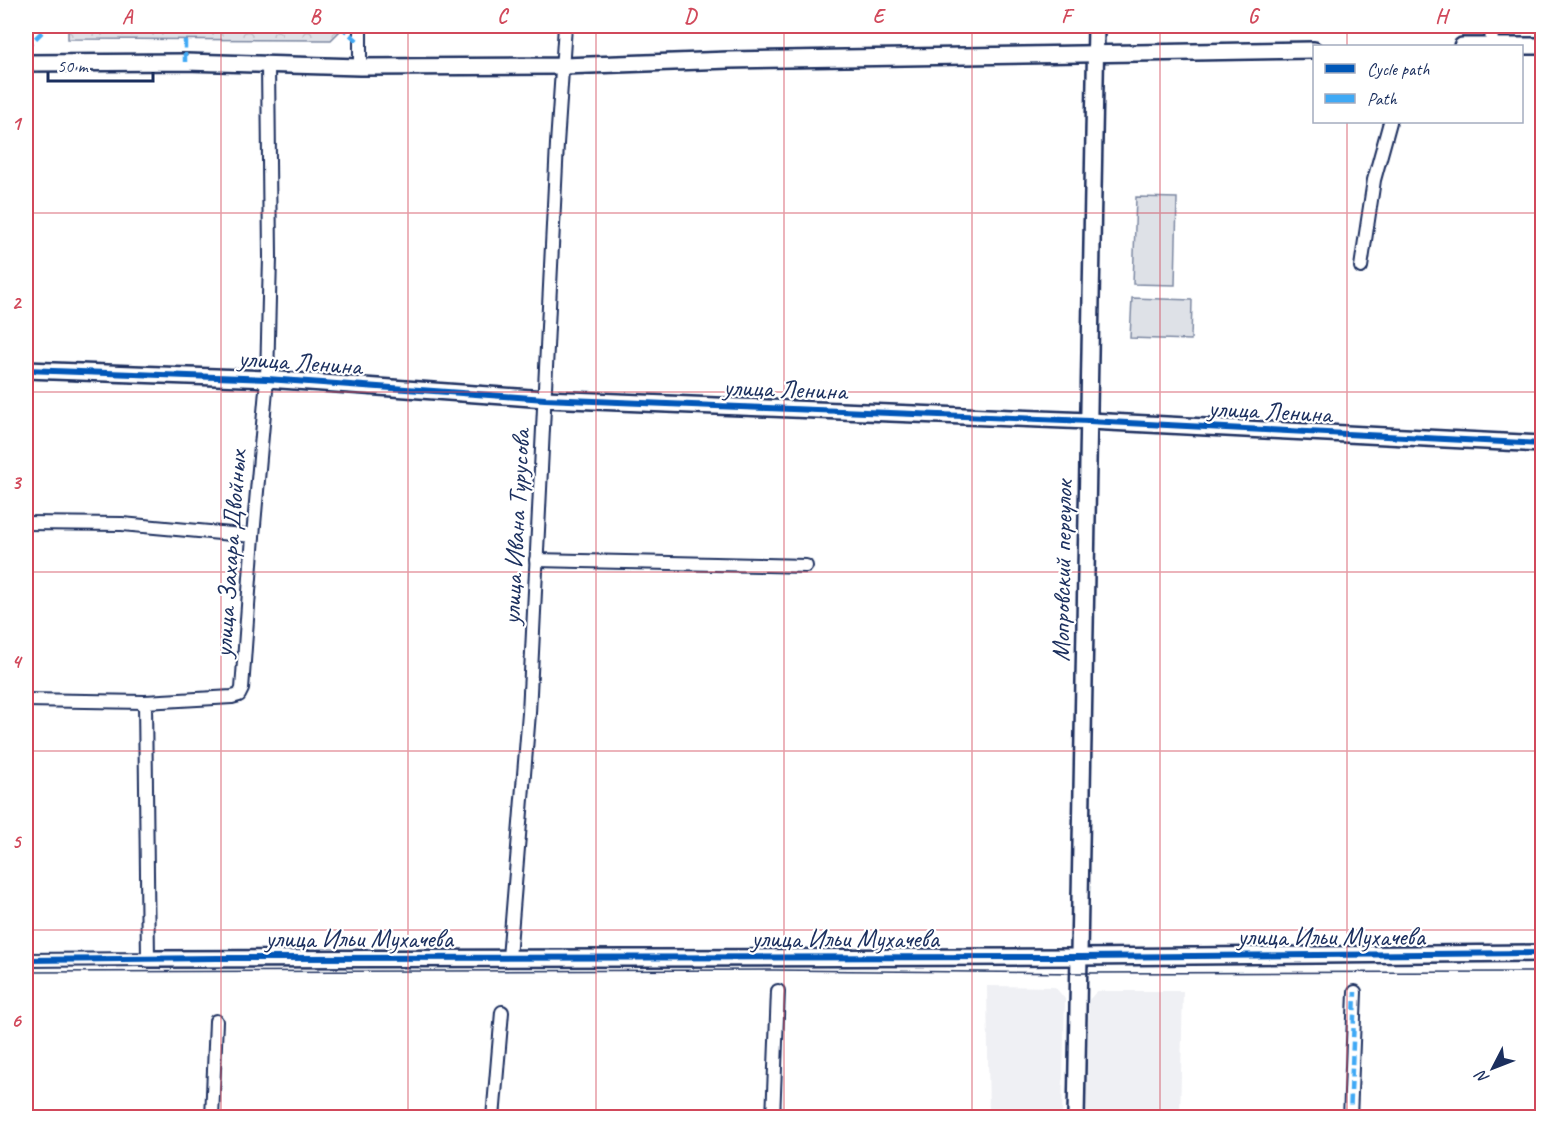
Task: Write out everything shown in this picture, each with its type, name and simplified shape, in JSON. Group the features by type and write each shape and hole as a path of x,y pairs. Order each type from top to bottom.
{"street":[{"path":"360,26 360,67"},
{"name":"улица Ивана Турусова","path":"509,958 529,713 556,155 565,26"},
{"name":"Мопровский переулок","path":"1076,1118 1096,26"},
{"path":"1491,26 1492,45"},
{"path":"1523,46 1542,46"},
{"path":"26,63 185,62 360,67 562,66 729,60 1313,50"},
{"name":"улица Захара Двойных","path":"145,702 232,697 239,695 242,689 267,379 270,257 268,64"},
{"path":"1361,267 1374,180 1390,123"},
{"name":"улица Ленина","path":"26,370 267,379 545,399 1089,421 1542,444"},
{"path":"26,523 122,524 253,536"},
{"path":"536,560 806,566"},
{"path":"26,700 145,702 148,959 26,960"},
{"name":"улица Ильи Мухачева","path":"148,959 1542,954"},
{"path":"774,1118 778,991"},
{"path":"1350,1118 1355,992"},
{"path":"493,1118 502,1012"},
{"path":"212,1118 216,1021"}],"shaded area":[{"path":"987,986 1055,987 1065,999 1062,1117 989,1117"},
{"path":"1097,991 1183,991 1180,1117 1085,1117 1089,1000"}],"green space":[{"path":"68,26 345,26 331,40 68,39"},
{"path":"799,26 1077,26 798,32"},
{"path":"1136,197 1177,198 1175,285 1133,284"},
{"path":"1132,298 1192,300 1191,340 1130,338"}],"tram line":[{"path":"26,972 775,970 1079,973 1542,972"}],"marked path":[{"path":"26,48 48,26"},
{"path":"185,26 185,62"},
{"path":"340,26 360,43"},
{"path":"1350,1118 1355,992"}],"cycle path":[{"path":"26,370 267,379 545,399 1089,421 1542,444"},
{"path":"26,960 1079,957 1542,953"}]}
